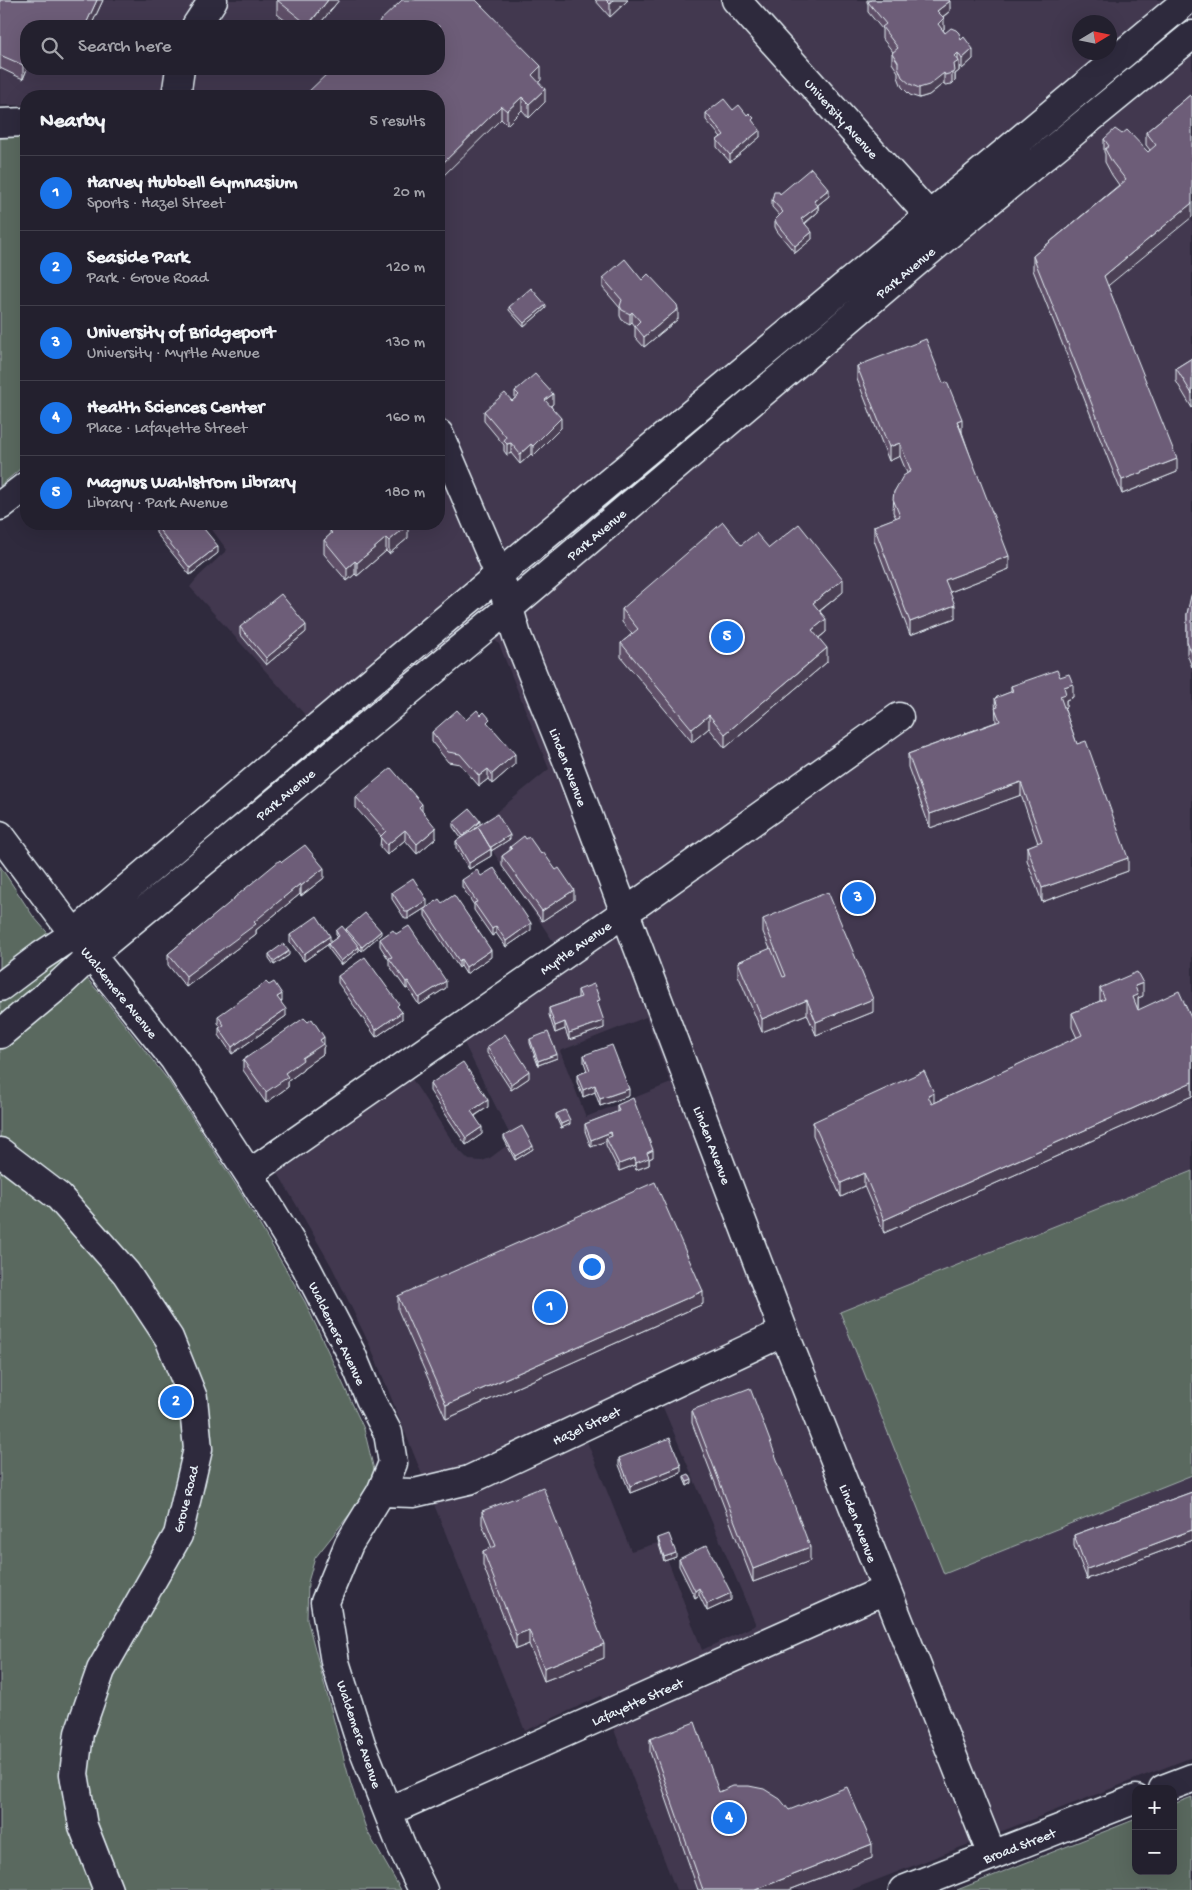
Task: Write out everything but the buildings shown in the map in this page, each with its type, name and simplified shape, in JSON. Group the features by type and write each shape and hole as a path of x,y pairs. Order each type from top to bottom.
{"street":[{"path":"200,20 213,0"},
{"name":"University Avenue","path":"736,0 939,226"},
{"name":"Park Avenue","path":"0,1034 60,984 91,955 509,608 939,226 1187,0"},
{"name":"Park Avenue","path":"0,987 74,934 499,574 939,226 1192,35"},
{"path":"177,90 179,75"},
{"path":"0,123 20,122"},
{"name":"Linden Avenue","path":"445,448 499,574 517,636 625,912 784,1332 992,1855"},
{"path":"0,506 20,491"},
{"name":"Myrtle Avenue","path":"249,1174 625,912 899,717"},
{"name":"Waldemere Avenue","path":"0,835 74,934 174,1059 249,1174 306,1267 351,1353 370,1399 388,1434 393,1464 381,1492 349,1544 325,1602 335,1662 361,1744 401,1845 423,1890"},
{"name":"Grove Road","path":"0,1152 58,1197 126,1273 169,1338 193,1398 198,1449 178,1534 101,1670 79,1733 74,1774 83,1826 108,1890"},
{"name":"Hazel Street","path":"381,1492 414,1493 469,1480 784,1332"},
{"name":"Lafayette Street","path":"389,1811 885,1590"},
{"path":"1174,1785 1192,1778"},
{"name":"Broad Street","path":"903,1890 1132,1802"}],"shaded area":[{"path":"0,0 1192,0 1192,1757 851,1890 676,1890 601,1696 525,1731 372,1350 332,1267 278,1173 412,1079 456,1147 469,1160 482,1161 490,1158 513,1141 464,1043 571,968 477,828 549,769 499,644 493,638 343,757 190,587 227,550 212,530 445,530 445,90 20,90 20,105 0,105","holes":["646,1017 671,1083 586,1117 560,1051","662,1405 756,1625 702,1650 661,1542 631,1551 586,1439"]}],"green space":[{"path":"20,137 20,469 0,486 0,138"},
{"path":"0,866 33,916 103,997 168,1080 238,1188 305,1302 364,1429 375,1474 368,1491 315,1558 308,1582 307,1619 351,1785 367,1831 401,1890 0,1890"},
{"path":"1192,1171 1192,1475 944,1574 840,1312"},
{"path":"1192,1797 1192,1890 957,1890 1132,1821 1132,1875 1177,1875 1177,1803"}],"place":[{"name":"Magnus Wahlstrom Library","path":"727,637"},
{"name":"University of Bridgeport","path":"858,898"},
{"name":"Harvey Hubbell Gymnasium","path":"550,1307"},
{"name":"Seaside Park","path":"176,1402"},
{"name":"Health Sciences Center","path":"729,1818"}]}
